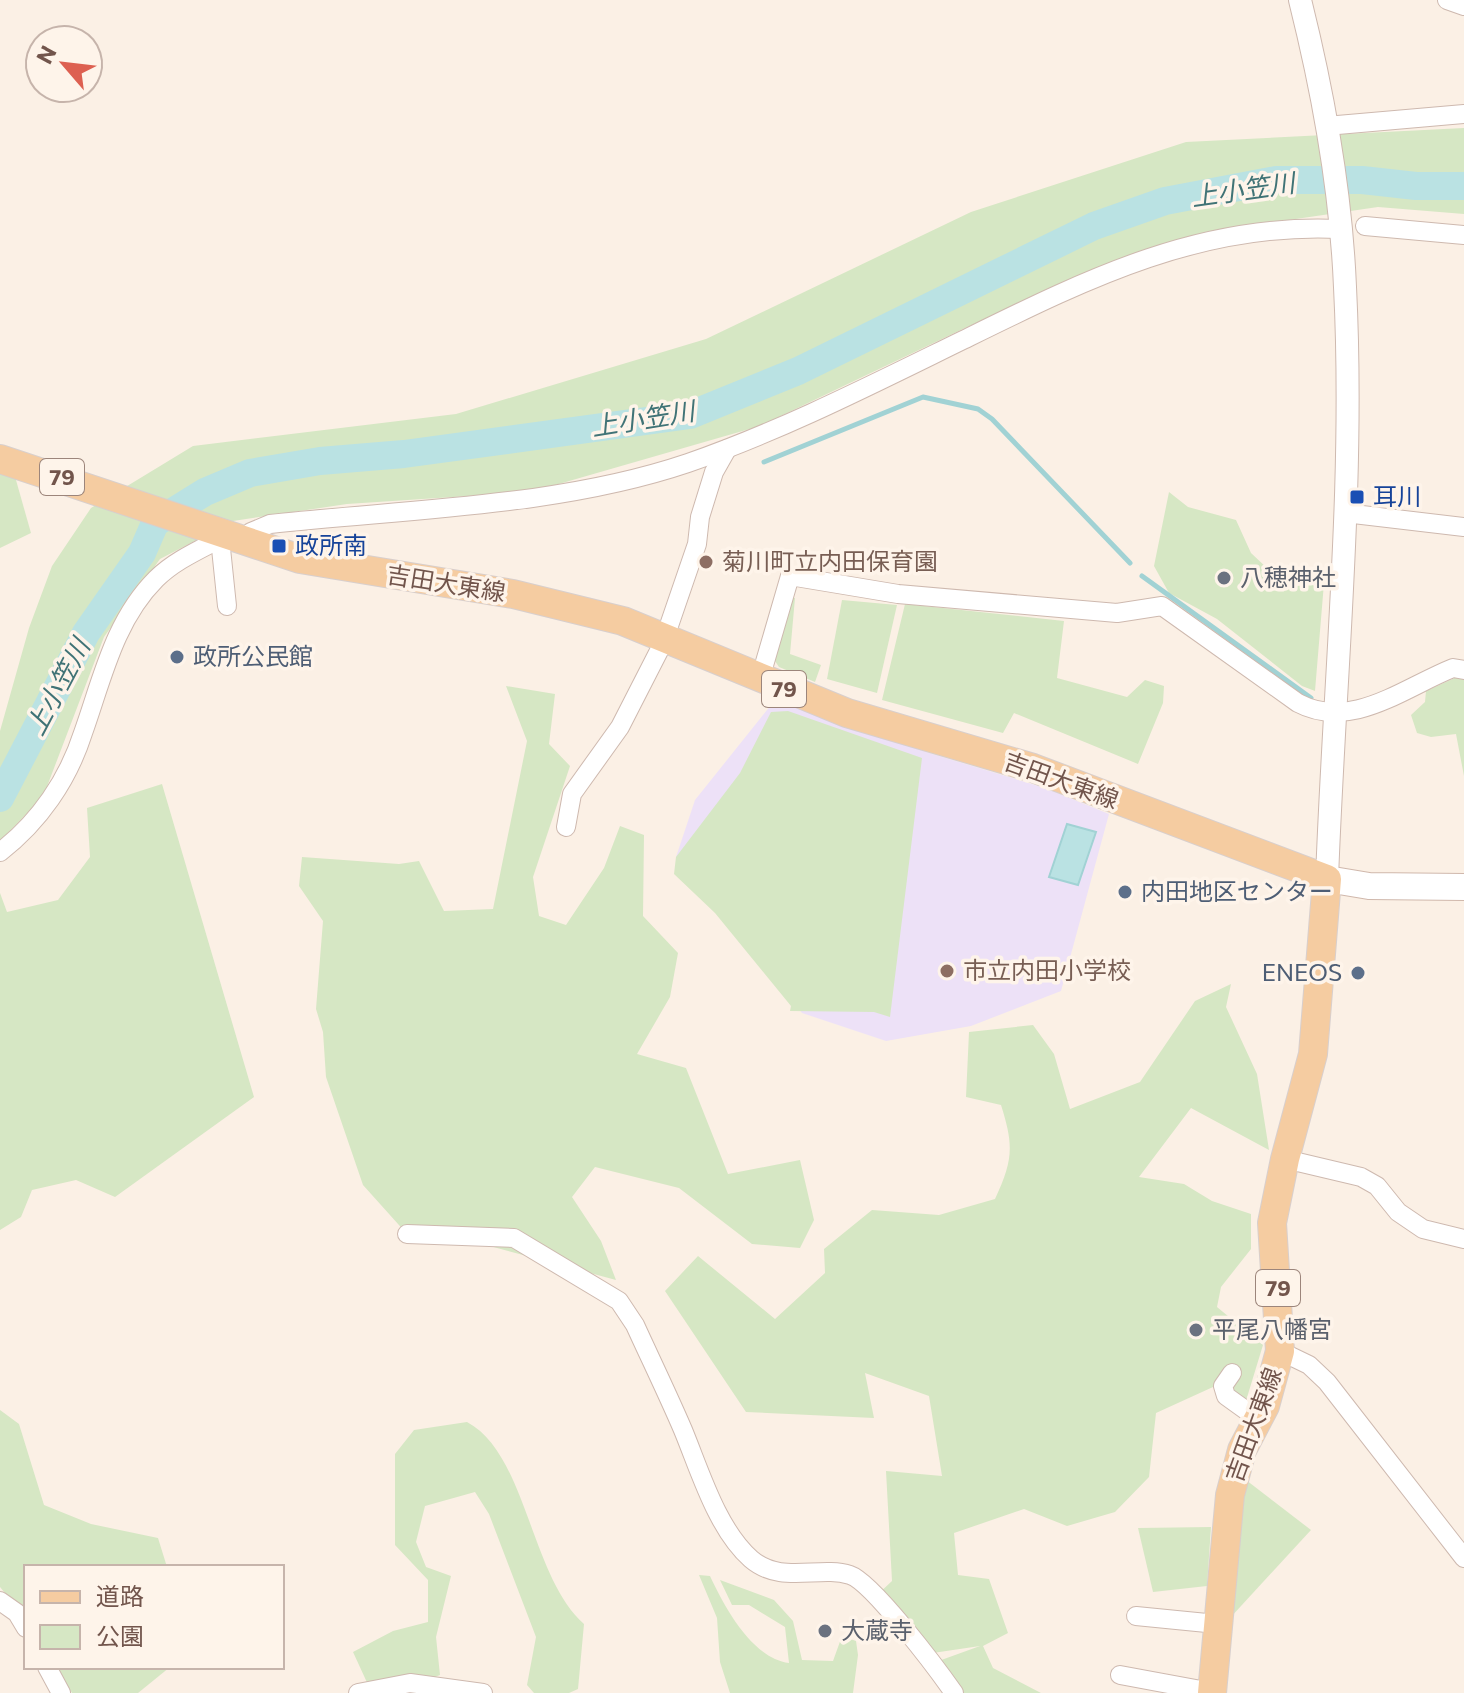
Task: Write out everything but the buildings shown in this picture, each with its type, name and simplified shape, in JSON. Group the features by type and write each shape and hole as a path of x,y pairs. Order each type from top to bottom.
{"main road":[{"name":"吉田大東線","path":"0,459 317,563 513,594 586,610 664,637 760,679 861,717 1033,768 1327,879 1313,1054 1285,1159 1272,1223 1280,1351 1258,1419 1242,1450 1230,1495 1212,1693"},
{"path":"1327,879 1369,886 1464,887"}],"street":[{"path":"1300,0 1326,126 1337,202 1348,371 1345,513 1327,879"},
{"path":"1447,0 1464,6"},
{"path":"1326,126 1464,114"},
{"path":"1365,226 1464,235"},
{"path":"0,852 23,834 61,782 83,736 102,672 126,619 154,581 172,565 228,536 251,532 270,524 479,503 592,486 683,464 727,449 847,396 1120,265 1246,233 1297,227 1340,229"},
{"path":"566,827 572,794 620,727 664,637 697,544 700,517 714,472 727,449"},
{"path":"1345,513 1464,527"},
{"path":"227,606 228,536"},
{"path":"760,679 790,576 898,594 1117,613 1162,606 1313,711 1352,714 1442,672 1453,668 1464,670"},
{"path":"1285,1159 1361,1177 1377,1186 1398,1212 1423,1229 1464,1239"},
{"path":"407,1234 514,1238 619,1301 641,1337 709,1496 751,1558 775,1571 807,1576 834,1570 855,1576 925,1652 954,1693"},
{"path":"1280,1351 1309,1365 1327,1382 1464,1558"},
{"path":"1232,1373 1223,1386 1226,1396 1258,1419"},
{"path":"0,1601 17,1613 24,1625"},
{"path":"1136,1616 1217,1624"},
{"path":"48,1669 61,1693"},
{"path":"1120,1675 1212,1693"},
{"path":"358,1693 408,1688 483,1693"}],"shaded area":[{"path":"775,700 929,753 1045,788 1109,814 1061,991 971,1026 886,1041 802,1013 676,857 695,800"}],"green space":[{"path":"1464,128 1464,214 1378,207 1247,226 1137,253 967,327 760,426 531,492 347,504 233,521 160,559 104,637 43,797 0,841 0,731 29,628 52,566 91,508 193,446 456,414 706,339 971,212 1186,142"},
{"path":"0,472 14,473 31,533 0,548"},
{"path":"1169,492 1188,507 1236,520 1251,553 1287,587 1324,583 1315,691 1302,686 1217,619 1169,593 1154,566"},
{"path":"787,597 795,598 790,654 821,665 815,682 779,667 775,661"},
{"path":"842,600 897,605 877,693 827,679"},
{"path":"905,604 1064,621 1057,678 1127,697 1145,680 1164,686 1163,703 1138,764 1014,713 1003,733 882,700"},
{"path":"1457,677 1464,678 1464,776 1456,734 1431,737 1417,733 1411,715 1425,702 1426,691"},
{"path":"506,686 555,694 549,744 570,766 533,877 539,916 566,925 604,868 620,826 644,835 643,916 678,953 670,997 637,1054 686,1068 728,1174 800,1160 814,1220 800,1248 752,1244 679,1188 595,1167 572,1197 601,1241 616,1280 438,1232 407,1234 363,1185 326,1077 323,1032 316,1009 323,921 299,886 302,857 399,864 419,861 444,911 493,909 527,741"},
{"path":"788,711 922,758 890,1017 874,1012 790,1011 791,1006 715,913 674,874 676,857 740,773 771,712"},
{"path":"162,784 254,1097 115,1197 76,1180 32,1190 21,1217 0,1230 0,893 7,912 58,900 90,857 87,808"},
{"path":"1231,984 1226,1007 1257,1074 1269,1150 1191,1108 1139,1177 1184,1184 1212,1201 1251,1214 1251,1249 1221,1287 1217,1307 1263,1345 1245,1404 1213,1387 1156,1413 1149,1477 1115,1512 1067,1526 1024,1509 954,1533 958,1575 989,1579 1008,1633 983,1646 993,1668 1041,1693 956,1693 933,1663 980,1646 926,1654 876,1596 892,1581 886,1471 942,1476 929,1396 865,1373 874,1418 746,1412 665,1291 698,1256 775,1319 825,1273 824,1249 872,1210 939,1215 995,1199 1008,1163 1010,1142 1001,1105 966,1097 969,1032 1033,1025 1054,1054 1070,1109 1140,1082 1195,1001"},
{"path":"0,1410 19,1424 44,1505 91,1524 158,1538 166,1565 24,1565 24,1616 0,1587"},
{"path":"467,1422 487,1438 503,1460 551,1577 566,1603 584,1624 578,1689 569,1693 534,1693 527,1685 536,1637 489,1514 475,1492 425,1506 416,1542 426,1567 451,1576 436,1637 440,1675 417,1684 370,1689 353,1652 393,1631 428,1622 428,1580 395,1545 395,1454 414,1430"},
{"path":"1246,1480 1311,1530 1230,1618"},
{"path":"1211,1527 1207,1586 1153,1592 1138,1528"},
{"path":"699,1575 710,1576 741,1630 763,1652 776,1659 789,1663 785,1627 749,1605 732,1605 720,1580 774,1600 793,1621 802,1660 833,1661 842,1636 856,1641 858,1655 853,1693 730,1693 720,1662 717,1618"},
{"path":"57,1669 168,1669 138,1693 72,1693"}],"water":[{"path":"1067,824 1096,832 1078,885 1049,877"}],"waterway":[{"name":"上小笠川","path":"0,798 86,633 142,553 155,523 205,492 250,473 320,461 404,454 690,415 798,371 1094,226 1165,201 1276,180 1362,180 1416,186 1464,186"},
{"path":"764,462 923,397 978,409 992,419 1130,563"},
{"path":"1142,576 1311,698"}],"place":[{"name":"耳川","path":"1357,497"},
{"name":"政所南","path":"279,546"},
{"name":"菊川町立内田保育園","path":"706,562"},
{"name":"八穂神社","path":"1224,578"},
{"name":"政所公民館","path":"177,657"},
{"name":"内田地区センター","path":"1125,892"},
{"name":"市立内田小学校","path":"947,971"},
{"name":"ENEOS","path":"1358,973"},
{"name":"平尾八幡宮","path":"1196,1330"},
{"name":"大蔵寺","path":"825,1631"}]}
